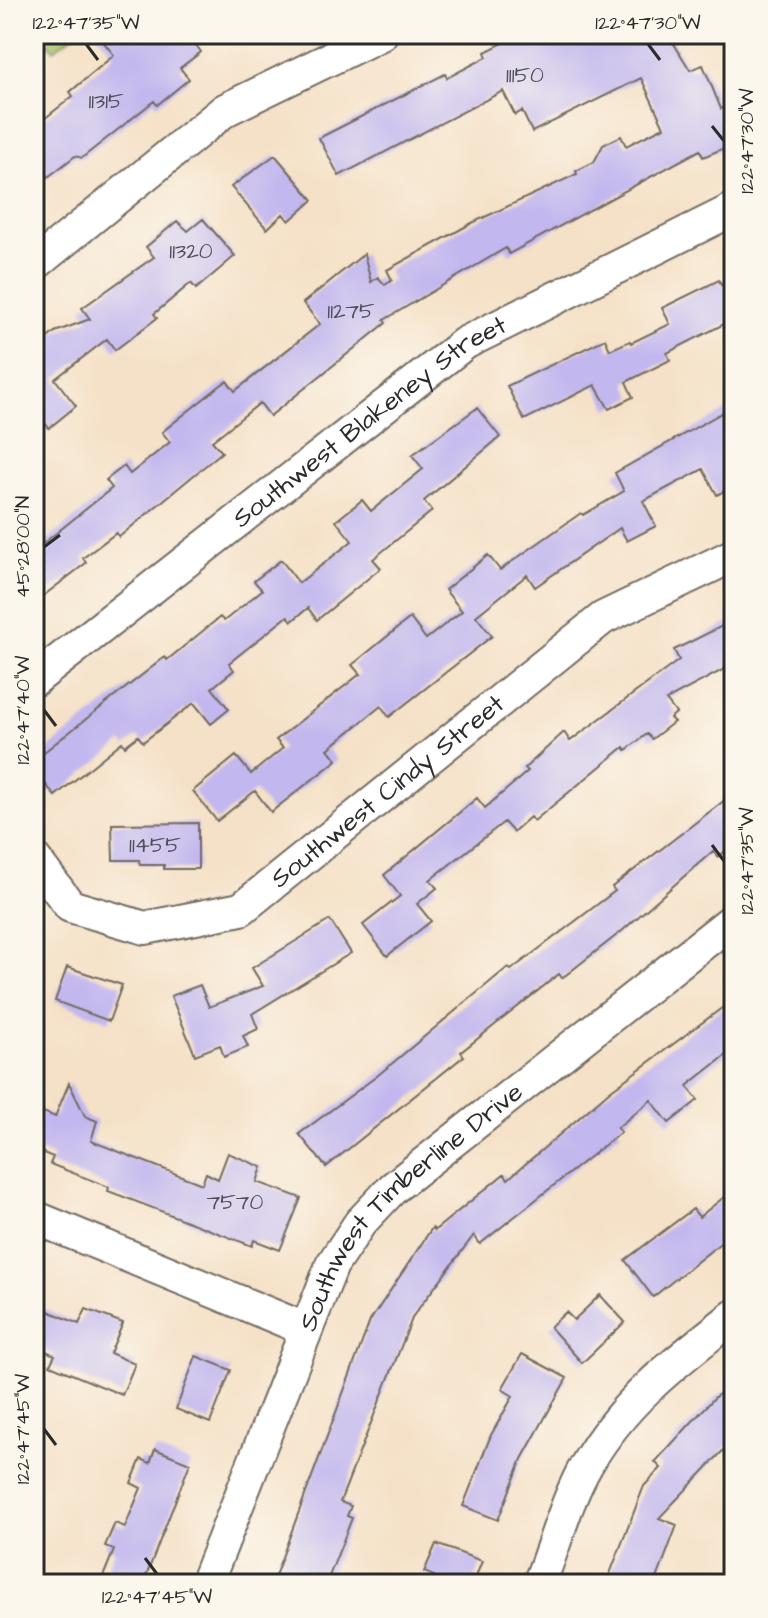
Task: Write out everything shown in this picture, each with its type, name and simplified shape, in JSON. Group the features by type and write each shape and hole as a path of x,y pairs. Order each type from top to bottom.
{"street":[{"path":"34,265 225,110 381,34"},
{"name":"Southwest Blakeney Street","path":"34,680 465,343 734,209"},
{"name":"Southwest Cindy Street","path":"34,858 70,906 145,928 241,909 603,618 734,555"},
{"name":"Southwest Timberline Drive","path":"206,1584 332,1265 360,1223 393,1188 734,919"},
{"path":"34,1217 305,1329"},
{"path":"539,1584 586,1466 612,1425 647,1385 734,1316"}],"green space":[{"path":"34,34 75,34 54,50 47,42 34,53"}],"building":[{"path":"97,34 188,34 201,52 180,68 189,79 157,105 154,101 82,158 75,156 34,188 34,127 73,96 70,92 114,55"},
{"path":"521,34 668,34 690,70 703,65 721,109 734,104 734,144 703,157 700,150 509,254 506,248 384,320 386,323 270,416 260,403 212,441 222,452 119,537 116,533 83,558 86,563 34,603 34,551 112,488 106,480 124,466 130,474 170,442 162,432 221,385 227,381 235,391 320,324 303,303 364,254 371,282 378,277 385,285 392,280 387,270 472,223 577,174 576,171 594,162 603,145 621,136 626,146 664,127 641,78 532,132 522,111 515,115 503,91 339,176 319,138 445,74 447,78 487,57 485,52"},
{"path":"275,155 313,200 289,221 283,214 267,229 231,187"},
{"path":"203,219 235,256 196,289 191,283 154,314 157,318 115,350 107,339 55,379 76,406 49,428 34,409 34,349 55,332 90,319 82,308 154,257 146,247 177,221 188,231"},
{"path":"734,278 734,319 667,353 670,360 626,382 633,397 609,409 595,385 524,420 507,386 605,339 610,350 631,343 670,324 662,308 719,280 721,285"},
{"path":"734,406 734,486 717,495 703,469 643,501 656,526 627,541 620,528 535,587 527,575 476,616 492,636 389,717 381,706 328,749 337,760 271,812 255,791 217,821 193,791 236,756 251,774 283,748 276,740 360,674 352,665 410,618 426,639 462,611 445,590 488,555 500,570 581,513 583,515 624,491 615,473"},
{"path":"477,408 500,437 424,501 432,511 373,559 381,568 317,620 308,608 292,621 288,616 229,663 234,670 212,688 229,709 211,724 194,703 143,742 138,736 125,746 122,742 55,796 34,770 34,760 165,657 167,660 220,617 224,621 262,590 254,581 281,560 299,583 352,541 336,521 362,500 371,511 423,469 412,455"},
{"path":"734,620 734,664 666,700 676,713 670,718 674,722 652,739 647,734 626,750 624,747 534,821 530,817 513,832 504,822 430,880 437,888 417,904 431,921 387,956 363,925 400,896 384,875 477,798 485,808 528,771 525,768 564,732 570,741 679,660 674,650"},
{"path":"734,793 734,844 718,857 713,851 622,931 562,978 559,974 461,1052 464,1056 326,1167 299,1134 377,1076 508,967 511,970 615,891 612,887"},
{"path":"198,823 198,869 164,869 164,865 140,865 139,860 113,860 112,824"},
{"path":"330,920 351,953 252,1014 258,1029 243,1036 248,1047 224,1057 220,1045 195,1055 171,996 200,985 209,1007 263,986 252,968"},
{"path":"67,967 122,985 109,1021 55,1001"},
{"path":"734,999 734,1049 687,1086 698,1100 669,1123 651,1100 617,1128 621,1132 480,1244 474,1235 413,1316 340,1502 351,1506 347,1516 352,1518 326,1584 272,1584 370,1321 432,1228 435,1230 504,1174 508,1179 610,1091"},
{"path":"69,1083 85,1116 97,1121 91,1141 202,1184 206,1173 218,1179 228,1153 262,1167 257,1182 301,1198 280,1250 254,1240 252,1246 108,1191 109,1187 50,1164 53,1157 34,1149 34,1108 55,1117"},
{"path":"734,1189 734,1232 653,1297 625,1260 693,1209 699,1217"},
{"path":"600,1295 625,1322 582,1363 550,1327 566,1312 574,1320"},
{"path":"34,1305 79,1324 86,1309 123,1323 110,1353 135,1364 122,1395 50,1365 55,1355 34,1346"},
{"path":"522,1354 567,1378 522,1459 498,1520 463,1506 491,1435 513,1396 502,1389"},
{"path":"196,1356 231,1370 210,1423 176,1409"},
{"path":"734,1386 734,1439 659,1518 677,1525 655,1584 606,1584 644,1486 661,1468 655,1462 716,1396"},
{"path":"155,1449 190,1463 143,1584 100,1584 114,1550 105,1546 115,1523 125,1527 141,1488 131,1483 141,1459 150,1463"},
{"path":"436,1544 482,1561 473,1584 430,1584 434,1576 424,1572"}]}
